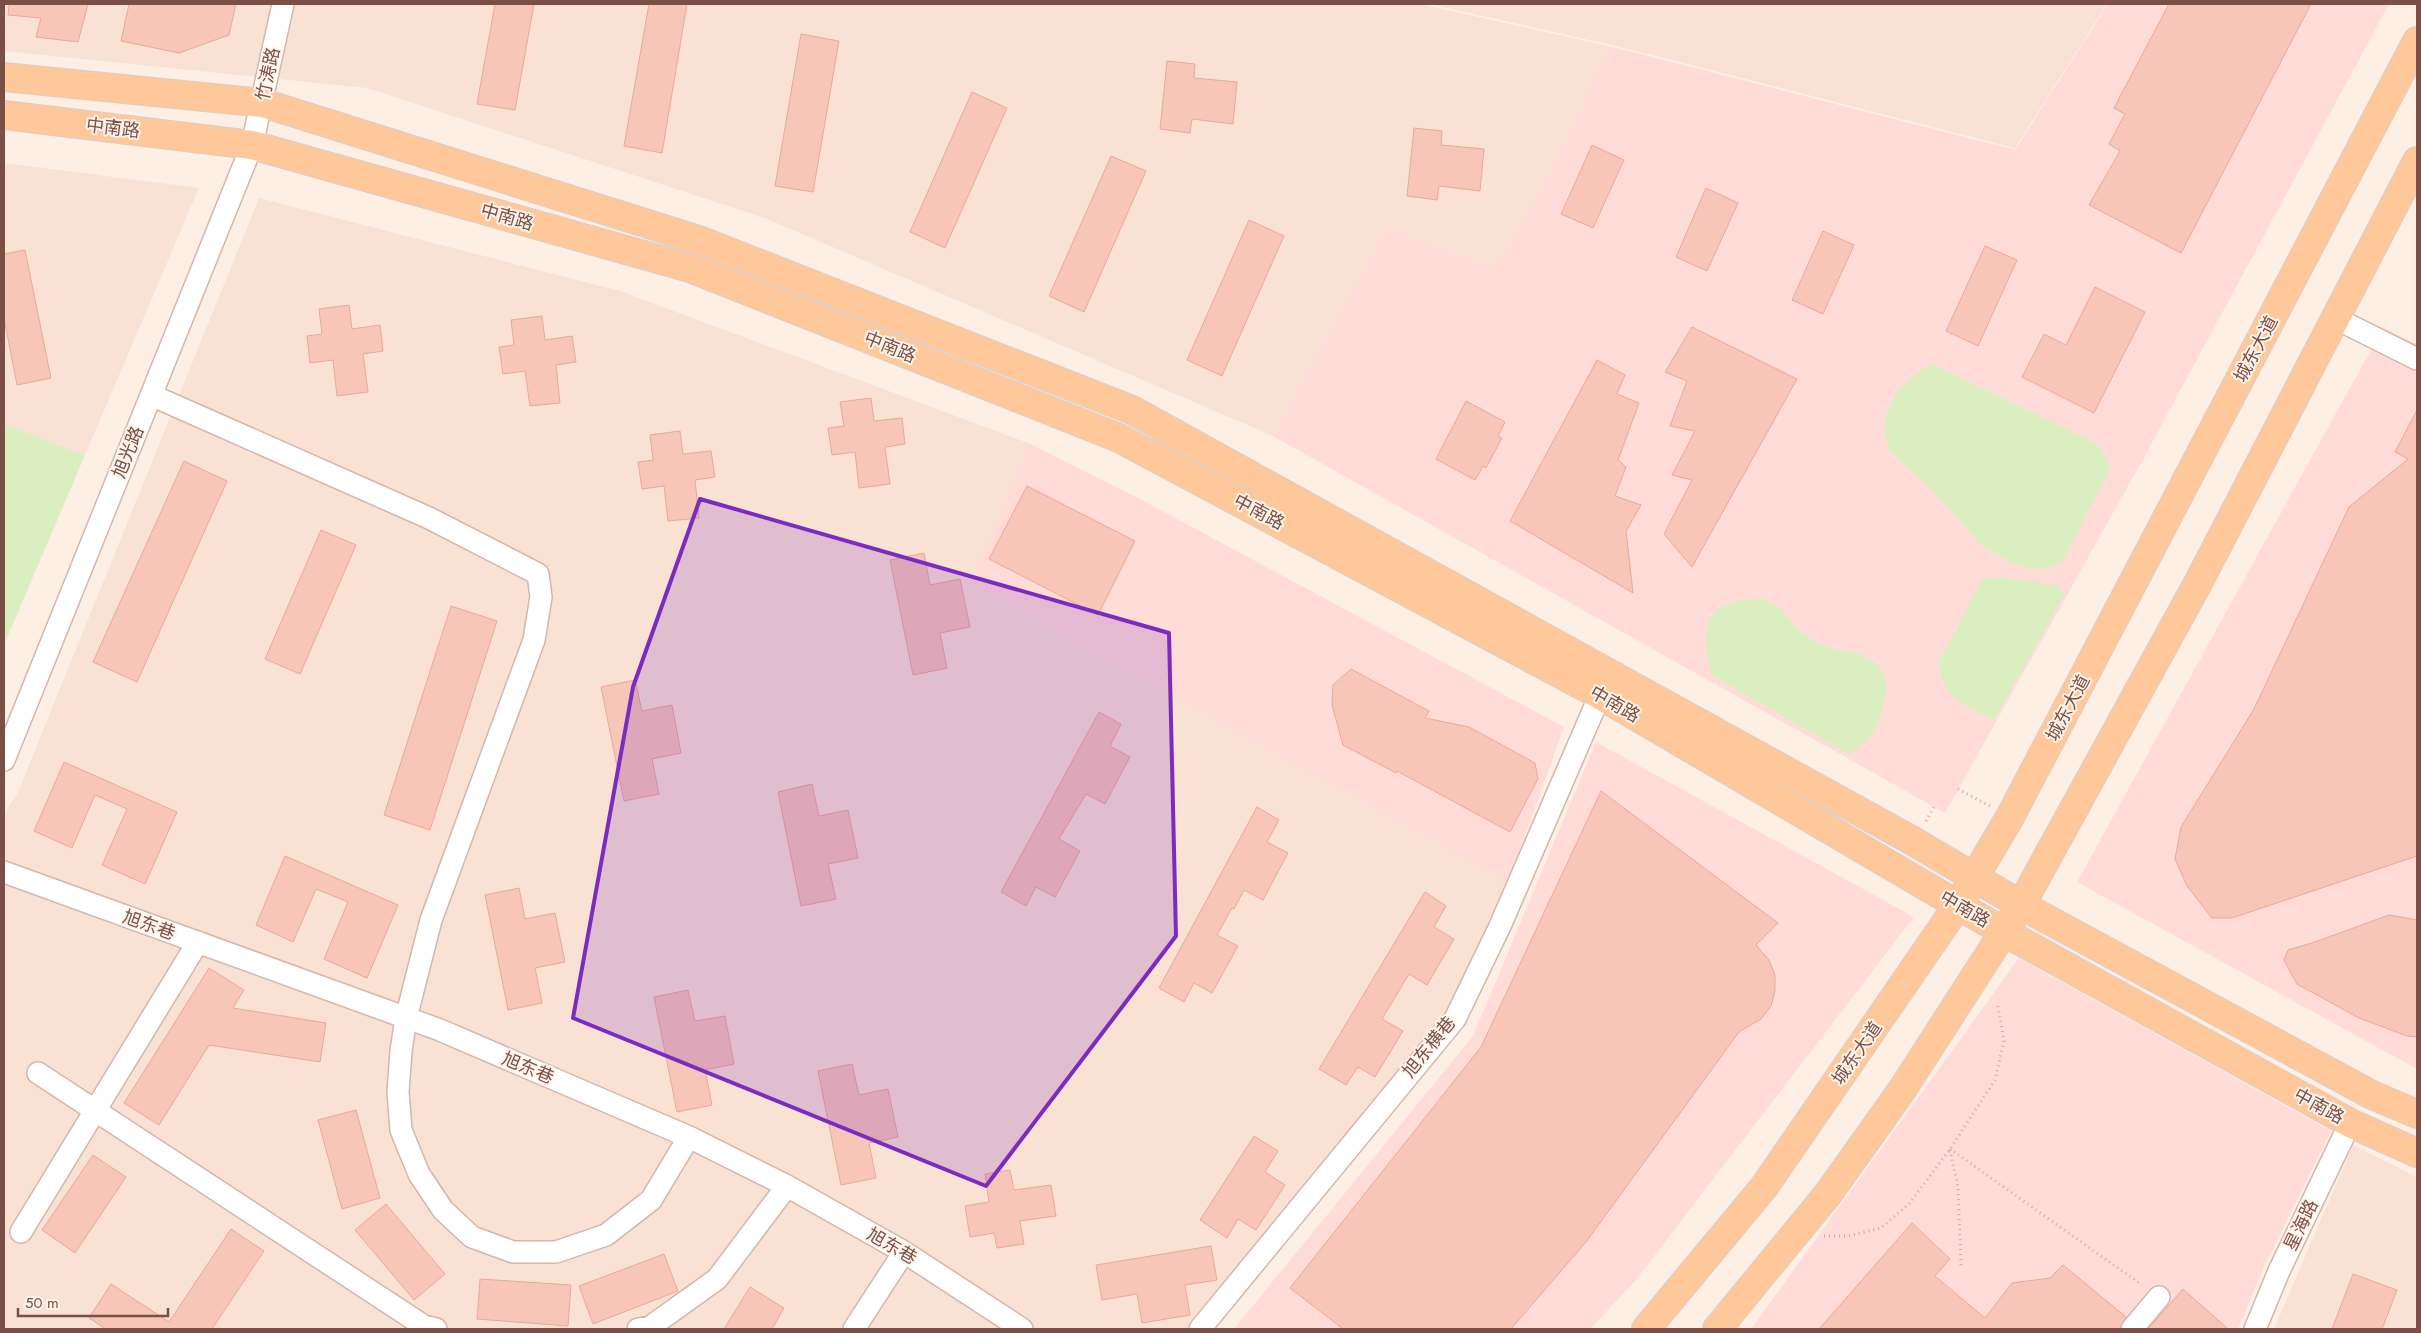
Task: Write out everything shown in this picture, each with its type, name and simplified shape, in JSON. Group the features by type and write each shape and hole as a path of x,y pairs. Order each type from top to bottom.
{"main road":[{"name":"城东大道","path":"1646,1329 1764,1187 1975,878 2010,817 2417,41"},
{"name":"中南路","path":"4,77 262,103 699,240 1132,410 1905,836 2021,905 2372,1094 2417,1114"},
{"name":"中南路","path":"4,116 252,145 690,268 1120,438 1600,695 2004,932 2350,1123 2417,1153"},
{"path":"1717,1329 1828,1194 1902,1090 2021,905 2198,583 2417,162"}],"street":[{"name":"竹涛路","path":"252,145 283,4"},
{"name":"旭光路","path":"4,760 252,145"},
{"path":"2335,318 2417,359"},
{"path":"151,395 429,518 538,574 541,597 534,640 431,920 406,1018 398,1092 401,1130 419,1174 443,1210 472,1237 513,1252 556,1252 606,1235 651,1200 688,1137"},
{"name":"旭东横巷","path":"1200,1329 1455,1019 1500,926 1600,695"},
{"name":"旭东巷","path":"4,872 440,1030 688,1137 787,1186 904,1252 1022,1329"},
{"path":"21,1232 198,942"},
{"path":"38,1074 96,1110 424,1326 436,1329"},
{"name":"星海路","path":"2255,1329 2279,1271 2350,1123"},
{"path":"646,1328 717,1279 787,1186"},
{"path":"854,1329 904,1252"},
{"path":"2132,1329 2159,1297"}],"path":[{"path":"1958,789 2010,817"},
{"path":"1793,1236 1848,1236 1881,1228 1909,1204 1950,1149 1995,1080 2004,1041 1998,1006"},
{"path":"1950,1149 1958,1187 1961,1267"},
{"path":"1950,1149 2159,1297"}],"highlighted area":[{"path":"700,499 1169,633 1176,936 986,1186 573,1018 633,687"}],"shaded area":[{"path":"4,4 1420,4 1609,46 1575,122 1526,217 1493,269 1387,228 1273,436 765,218 367,88 4,51"},
{"path":"1430,4 2107,4 2015,148 1633,50"},
{"path":"2108,4 2389,4 2141,463 1945,813 1273,436 1387,228 1493,269 1526,217 1575,122 1609,46 2015,150"},
{"path":"4,163 199,188 85,455 4,424"},
{"path":"259,198 620,291 1031,444 971,584 1508,882 1455,1019 1200,1329 4,1329 4,814 18,792"},
{"path":"2383,328 2417,344 2417,1069 2077,882"},
{"path":"1031,444 1140,499 1564,727 1508,882 970,584"},
{"path":"1596,742 1914,917 1635,1281 1590,1329 1234,1329 1473,1036"},
{"path":"2019,958 2331,1131 2264,1267 2238,1329 1751,1329"},
{"path":"2353,1145 2417,1177 2417,1329 2274,1329"}],"green space":[{"path":"1933,364 2100,447 2110,468 2063,561 2048,569 2031,568 2012,563 1981,545 1932,490 1889,451 1885,426 1890,404 1908,380 1916,373"},
{"path":"4,424 85,455 4,645"},
{"path":"2000,577 2056,585 2065,593 1994,720 1965,705 1950,693 1941,675 1938,663 1982,579"},
{"path":"1761,598 1778,606 1799,630 1813,640 1832,649 1857,653 1873,661 1884,673 1887,688 1881,715 1874,732 1850,755 1712,675 1706,643 1710,620 1717,611 1728,605 1742,600"}],"building":[{"path":"9,4 88,4 78,42 36,37 41,18 8,15"},
{"path":"129,4 236,4 229,35 179,53 121,41"},
{"path":"495,4 534,4 515,110 477,104"},
{"path":"649,4 687,4 662,153 624,146"},
{"path":"2169,4 2311,4 2181,253 2089,205 2120,151 2109,144 2125,114 2114,108"},
{"path":"801,34 839,41 813,192 775,186"},
{"path":"1167,61 1195,64 1194,78 1237,82 1233,124 1192,119 1190,133 1160,129"},
{"path":"972,92 1007,108 945,248 910,232"},
{"path":"1414,128 1442,131 1441,145 1484,149 1480,191 1439,186 1437,200 1407,196"},
{"path":"1592,145 1624,160 1593,228 1561,214"},
{"path":"1111,156 1146,171 1084,312 1049,296"},
{"path":"1706,188 1738,203 1707,271 1676,257"},
{"path":"1249,220 1284,236 1222,376 1187,360"},
{"path":"1823,231 1854,245 1823,314 1792,300"},
{"path":"1985,246 2017,260 1978,346 1946,331"},
{"path":"25,250 51,378 17,385 4,318 4,254"},
{"path":"2095,287 2145,312 2094,413 2022,377 2044,334 2066,345"},
{"path":"349,305 352,329 380,325 383,351 363,354 368,392 337,396 333,360 310,363 307,336 322,334 319,309"},
{"path":"542,316 545,340 572,336 576,362 556,365 560,403 530,406 525,371 503,374 499,347 514,345 511,320"},
{"path":"1692,327 1797,379 1692,567 1664,534 1692,480 1672,475 1695,431 1670,426 1687,381 1665,372"},
{"path":"1597,360 1625,375 1617,394 1639,403 1618,460 1626,467 1615,496 1641,505 1626,531 1633,593 1510,521"},
{"path":"871,398 874,421 902,418 905,444 885,447 890,484 859,488 855,452 832,455 828,428 844,426 840,402"},
{"path":"1466,401 1505,422 1498,436 1502,438 1486,468 1483,466 1475,480 1436,459"},
{"path":"2417,410 2417,856 2232,918 2212,918 2187,886 2175,859 2181,827 2254,709 2349,507 2408,459 2395,452"},
{"path":"680,431 683,454 711,451 715,477 695,480 699,518 668,521 664,486 642,489 638,462 653,460 650,435"},
{"path":"184,461 227,481 137,682 93,662"},
{"path":"1027,486 1135,541 1098,615 989,559"},
{"path":"321,530 356,545 300,674 265,659"},
{"path":"924,553 930,585 960,579 970,627 940,633 947,668 913,675 890,560"},
{"path":"451,606 497,621 430,830 384,815"},
{"path":"1351,669 1429,711 1425,718 1469,727 1535,763 1538,779 1510,832 1397,771 1396,773 1343,745 1332,705 1333,685"},
{"path":"635,680 642,711 672,705 681,753 652,759 659,794 624,801 601,687"},
{"path":"1099,712 1121,724 1110,746 1130,757 1105,804 1086,794 1059,839 1080,851 1055,897 1036,887 1026,906 1001,892"},
{"path":"64,762 177,812 145,884 102,865 127,809 95,795 72,848 34,831"},
{"path":"812,784 819,816 848,810 858,858 828,864 836,899 801,906 778,792"},
{"path":"1601,791 1778,923 1756,945 1769,960 1775,975 1775,991 1771,1006 1761,1019 1739,1032 1586,1242 1511,1329 1343,1329 1290,1288 1481,1047"},
{"path":"1257,807 1279,820 1267,842 1288,853 1263,900 1244,890 1217,935 1238,946 1212,993 1194,983 1184,1002 1159,988"},
{"path":"285,856 398,905 367,978 324,959 348,902 316,889 293,942 256,925"},
{"path":"519,888 525,919 555,913 565,962 535,968 542,1003 508,1010 485,895"},
{"path":"1425,892 1446,906 1434,927 1454,939 1427,985 1409,974 1382,1019 1403,1031 1375,1077 1358,1067 1346,1085 1319,1069"},
{"path":"2389,915 2417,920 2417,1037 2407,1036 2359,1018 2297,984 2284,960 2288,950"},
{"path":"209,968 244,990 233,1008 326,1023 320,1062 209,1045 159,1125 124,1103"},
{"path":"688,990 695,1021 725,1016 734,1064 705,1070 712,1105 677,1112 654,997"},
{"path":"852,1064 859,1095 888,1089 898,1137 869,1143 876,1178 841,1185 818,1071"},
{"path":"356,1110 380,1198 342,1209 318,1120"},
{"path":"1254,1136 1278,1151 1265,1172 1285,1185 1256,1230 1238,1219 1227,1238 1200,1220"},
{"path":"93,1155 126,1177 75,1253 42,1230"},
{"path":"1010,1170 1014,1190 1051,1185 1056,1216 1020,1221 1024,1244 997,1248 994,1233 970,1237 965,1206 989,1202 985,1174"},
{"path":"386,1204 445,1274 414,1300 355,1230"},
{"path":"1912,1223 1950,1259 1935,1276 1985,1318 2012,1283 2050,1278 2063,1265 2126,1317 2120,1329 1819,1329"},
{"path":"231,1229 264,1251 212,1329 106,1329 89,1318 111,1284 169,1322"},
{"path":"1211,1246 1217,1280 1185,1285 1190,1315 1142,1323 1137,1294 1102,1300 1096,1265"},
{"path":"664,1254 678,1291 593,1324 579,1286"},
{"path":"2353,1274 2397,1290 2382,1329 2332,1329"},
{"path":"480,1279 571,1285 568,1326 477,1319"},
{"path":"750,1287 784,1308 772,1329 724,1329"},
{"path":"2183,1289 2228,1329 2148,1329"}]}
